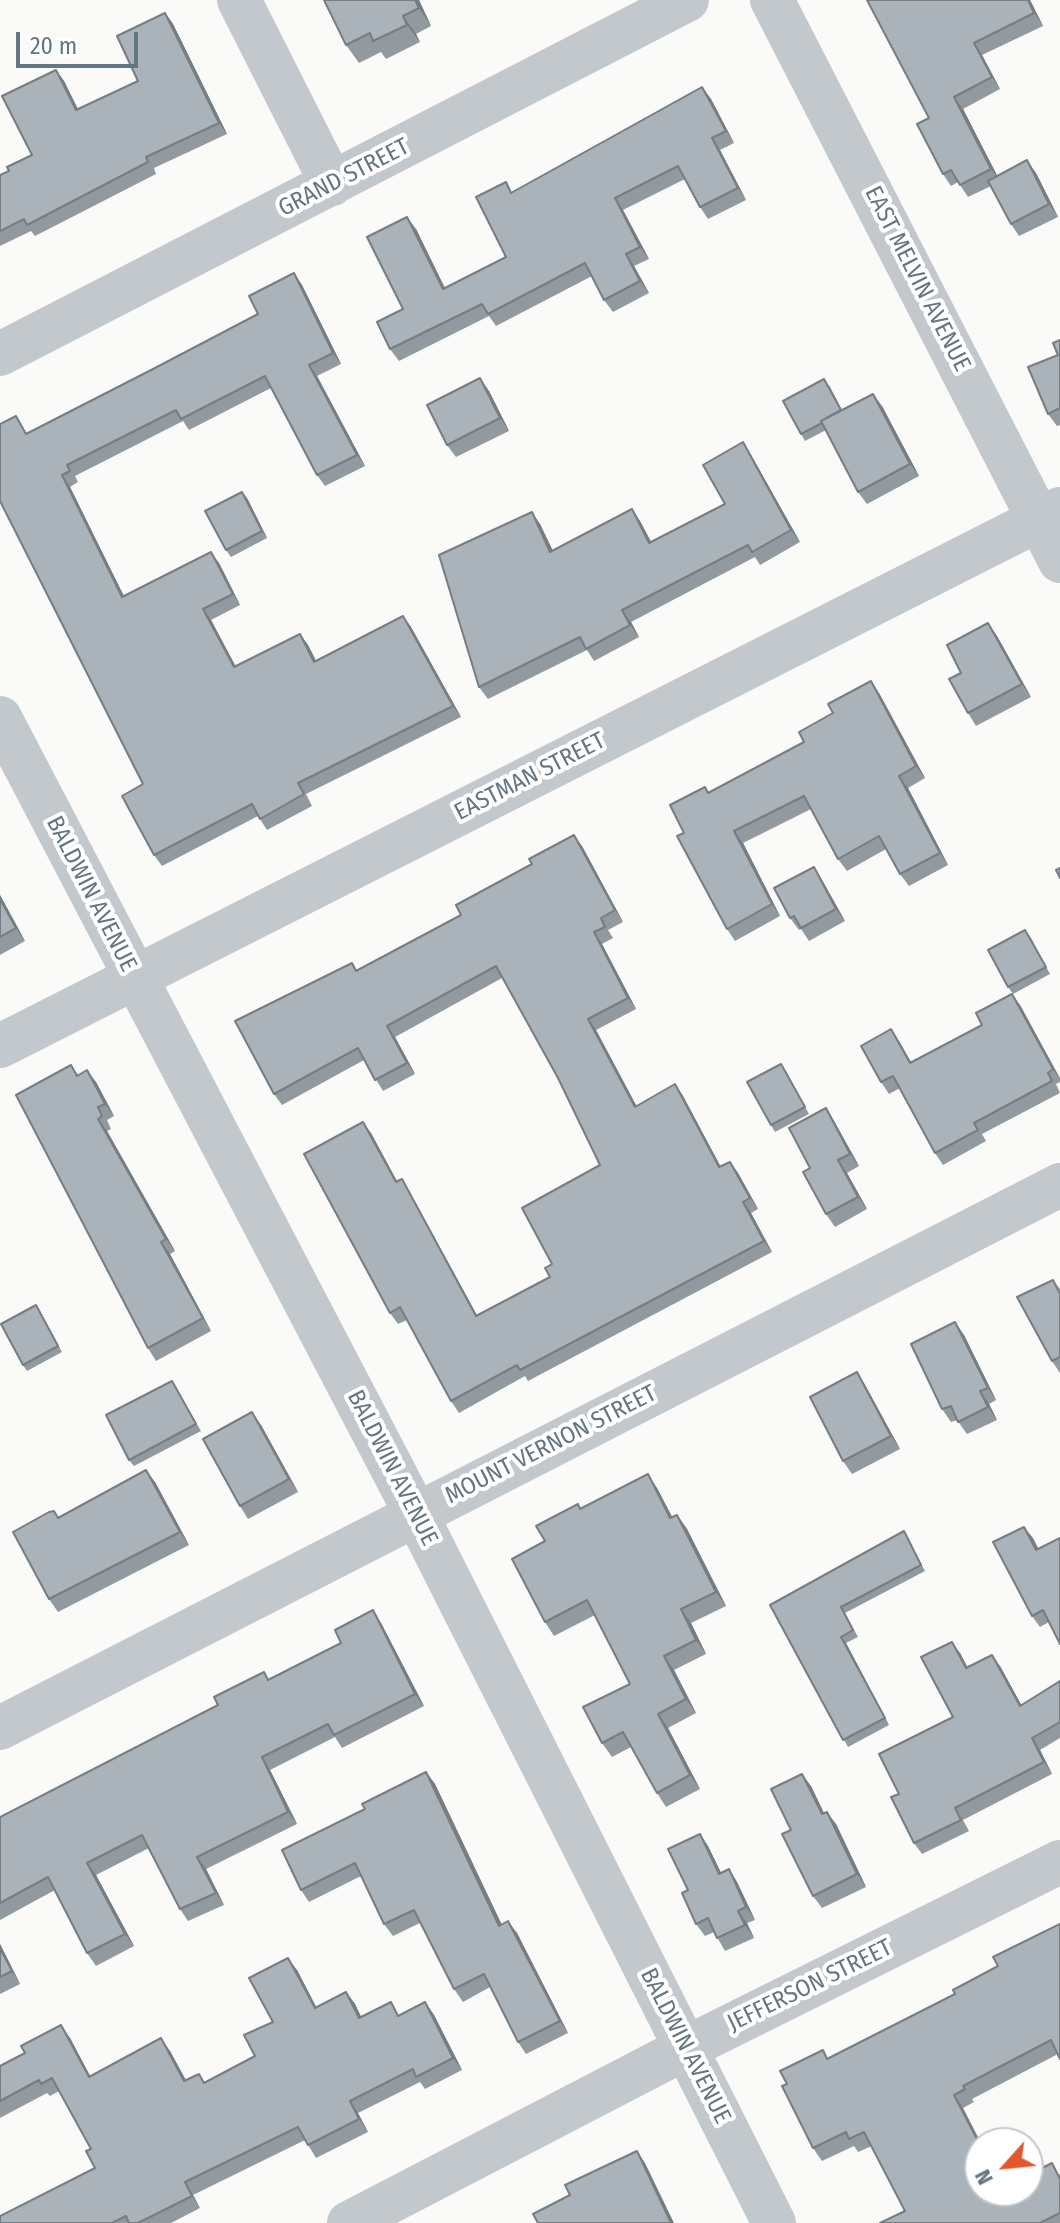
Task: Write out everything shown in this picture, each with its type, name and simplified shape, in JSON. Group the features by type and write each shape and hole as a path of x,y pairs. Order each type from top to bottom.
{"street":[{"path":"239,0 332,184"},
{"name":"GRAND STREET","path":"0,354 687,0"},
{"name":"EAST MELVIN AVENUE","path":"772,0 1050,514 1060,561"},
{"name":"EASTMAN STREET","path":"0,1046 1050,514"},
{"name":"BALDWIN AVENUE","path":"0,718 416,1514 774,2223"},
{"name":"MOUNT VERNON STREET","path":"0,1728 1060,1185"},
{"name":"JEFFERSON STREET","path":"349,2223 686,2048 1060,1862"}],"building":[{"path":"324,0 415,0 419,8 403,16 407,25 373,41 370,33 346,45"},
{"path":"867,0 1028,0 1034,13 974,43 992,77 954,97 991,169 960,185 951,170 943,174 917,124 929,118"},
{"path":"165,13 219,123 146,157 148,162 27,225 24,219 0,231 0,175 9,171 7,167 32,155 2,96 56,70 76,110 138,81 117,36"},
{"path":"702,87 726,131 712,138 738,188 700,207 678,166 615,198 640,247 626,254 640,281 604,300 585,263 488,314 482,304 390,349 377,322 403,309 367,237 407,217 443,289 506,257 476,197 506,182 511,193"},
{"path":"1027,160 1049,204 1011,224 988,181"},
{"path":"294,273 333,353 309,365 357,455 317,475 265,376 181,419 176,410 67,465 70,471 62,475 122,597 211,552 233,594 203,609 234,667 300,634 314,662 403,616 453,706 298,783 304,794 260,819 252,804 154,855 122,796 143,784 0,501 0,424 16,416 26,434 155,368 258,314 249,296"},
{"path":"1060,340 1060,408 1048,414 1028,367 1058,355 1053,343"},
{"path":"480,378 500,418 447,445 427,405"},
{"path":"824,379 841,410 801,434 783,401"},
{"path":"873,394 910,464 858,492 821,421"},
{"path":"743,442 791,530 752,552 748,545 622,610 630,625 586,649 580,637 479,687 439,555 532,512 550,552 632,509 649,543 725,504 703,465"},
{"path":"242,492 262,531 226,550 205,511"},
{"path":"988,623 1022,684 968,713 949,679 961,673 947,645"},
{"path":"871,681 916,766 899,776 940,853 900,874 879,836 838,859 804,796 734,831 772,904 727,929 677,836 684,833 670,805 705,787 708,793 804,742 799,732 833,713 828,704"},
{"path":"574,835 615,910 601,918 605,927 594,932 628,998 588,1019 635,1107 675,1084 719,1167 730,1162 750,1198 743,1202 764,1241 520,1370 517,1365 451,1401 400,1307 390,1313 304,1154 363,1122 396,1182 402,1179 476,1316 550,1277 545,1268 552,1264 522,1208 600,1165 558,1078 496,966 387,1026 407,1063 375,1080 358,1048 274,1094 235,1021 352,963 356,971 461,915 456,905 532,864 529,859"},
{"path":"814,867 836,909 801,928 794,916 790,918 774,888"},
{"path":"0,899 16,928 0,937"},
{"path":"1025,930 1046,967 1008,987 988,950"},
{"path":"1012,994 1053,1069 1048,1073 1052,1081 974,1123 978,1130 935,1153 893,1076 881,1082 861,1046 891,1029 910,1063 982,1025 976,1013"},
{"path":"781,1064 805,1107 771,1125 747,1082"},
{"path":"71,1065 77,1076 87,1070 105,1104 98,1107 102,1116 98,1119 166,1239 161,1242 203,1318 148,1348 16,1095"},
{"path":"826,1108 850,1154 838,1160 858,1197 826,1214 803,1172 810,1168 789,1128"},
{"path":"1053,1280 1060,1294 1060,1357 1052,1361 1017,1297"},
{"path":"36,1305 58,1346 23,1365 1,1324"},
{"path":"955,1322 988,1388 980,1391 988,1407 958,1422 951,1406 942,1409 911,1344"},
{"path":"857,1372 891,1436 843,1461 810,1397"},
{"path":"172,1381 196,1424 129,1460 106,1415"},
{"path":"252,1412 289,1479 240,1506 203,1439"},
{"path":"146,1470 180,1532 49,1599 13,1532 49,1512 54,1511 58,1518"},
{"path":"648,1474 670,1518 677,1515 716,1592 681,1609 696,1640 664,1656 686,1699 658,1714 690,1775 657,1793 623,1732 602,1743 583,1707 630,1684 587,1600 545,1622 512,1559 545,1541 536,1526 578,1504 580,1509"},
{"path":"1024,1527 1036,1550 1060,1538 1060,1644 1043,1610 1032,1616 993,1542"},
{"path":"904,1531 921,1565 841,1607 853,1630 841,1637 885,1718 843,1740 770,1605"},
{"path":"373,1610 415,1694 334,1735 328,1724 262,1757 288,1812 197,1857 216,1893 180,1909 142,1835 87,1863 125,1934 87,1953 48,1877 0,1903 0,1817 218,1705 214,1697 264,1672 268,1680 341,1643 335,1630"},
{"path":"952,1642 966,1668 992,1655 1020,1706 1060,1681 1060,1722 1032,1738 1044,1762 955,1808 961,1820 914,1843 891,1797 899,1794 879,1754 953,1717 921,1657"},
{"path":"426,1772 499,1926 508,1921 560,2021 518,2042 484,1974 454,1989 414,1910 384,1924 355,1863 301,1890 282,1850 365,1809 362,1804"},
{"path":"802,1774 822,1814 827,1812 857,1874 813,1896 782,1834 791,1830 771,1789"},
{"path":"700,1834 719,1874 729,1869 746,1907 738,1911 745,1925 717,1938 708,1918 696,1924 682,1893 688,1890 668,1849"},
{"path":"1060,1924 1060,2059 1051,2040 963,2086 965,2089 954,2095 971,2127 964,2127 964,2207 1044,2207 1044,2167 1052,2163 1060,2179 1060,2213 1040,2223 880,2223 905,2211 864,2132 849,2139 846,2132 813,2148 782,2086 787,2084 780,2071 823,2050 827,2059 955,1994 953,1990 998,1966 993,1957"},
{"path":"0,1948 12,1971 0,1977"},
{"path":"288,1958 315,2008 346,1992 359,2018 391,2002 398,2016 425,2002 453,2058 416,2077 413,2069 350,2101 359,2119 308,2145 298,2127 185,2182 192,2196 138,2223 129,2223 126,2216 112,2223 0,2223 0,2216 95,2168 86,2151 91,2149 52,2078 41,2084 39,2080 0,2101 0,2066 25,2053 21,2046 61,2025 89,2077 161,2038 184,2081 199,2074 204,2083 255,2056 244,2035 273,2022 249,1978"},
{"path":"637,2151 671,2223 538,2223 533,2214 570,2195 565,2185"}]}
